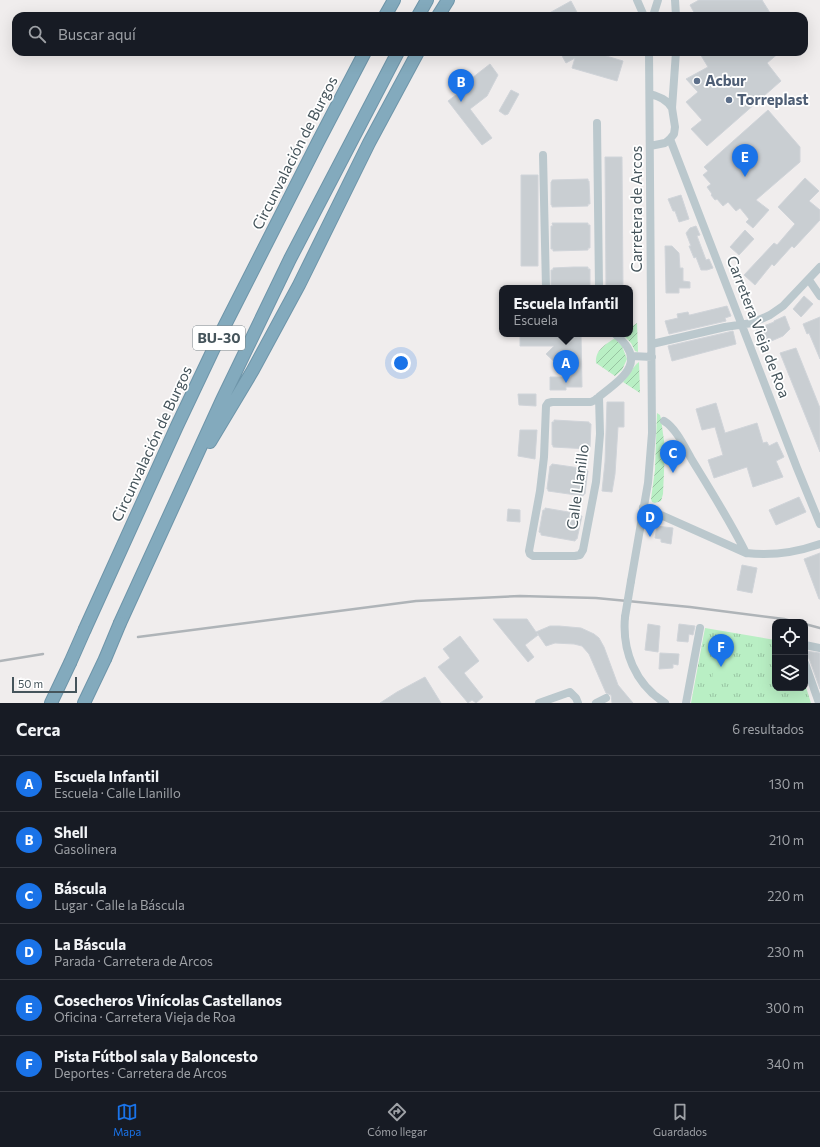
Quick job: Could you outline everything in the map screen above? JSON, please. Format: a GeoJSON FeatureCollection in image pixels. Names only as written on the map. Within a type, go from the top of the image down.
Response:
{"type":"FeatureCollection","features":[{"type":"Feature","properties":{"kind":"highway"},"geometry":{"type":"LineString","coordinates":[[387,12],[394,0]]}},
{"type":"Feature","properties":{"kind":"highway"},"geometry":{"type":"LineString","coordinates":[[420,12],[427,0]]}},
{"type":"Feature","properties":{"kind":"highway"},"geometry":{"type":"LineString","coordinates":[[440,12],[448,0]]}},
{"type":"Feature","properties":{"kind":"highway","name":"Circunvalación de Burgos"},"geometry":{"type":"LineString","coordinates":[[51,703],[223,329],[363,56]]}},
{"type":"Feature","properties":{"kind":"highway","name":"BU-30"},"geometry":{"type":"LineString","coordinates":[[84,703],[222,400],[290,259],[396,56]]}},
{"type":"Feature","properties":{"kind":"highway"},"geometry":{"type":"LineString","coordinates":[[177,501],[253,370],[299,285],[369,143],[416,56]]}},
{"type":"Feature","properties":{"kind":"street"},"geometry":{"type":"LineString","coordinates":[[637,0],[642,12]]}},
{"type":"Feature","properties":{"kind":"street"},"geometry":{"type":"LineString","coordinates":[[654,12],[658,0]]}},
{"type":"Feature","properties":{"kind":"street"},"geometry":{"type":"LineString","coordinates":[[675,0],[676,12]]}},
{"type":"Feature","properties":{"kind":"street","name":"Carretera de Arcos"},"geometry":{"type":"LineString","coordinates":[[649,56],[652,433],[648,483],[625,617],[625,641],[630,661],[642,683],[665,703]]}},
{"type":"Feature","properties":{"kind":"street"},"geometry":{"type":"LineString","coordinates":[[650,146],[665,143],[674,134],[675,127],[672,108],[676,56]]}},
{"type":"Feature","properties":{"kind":"street"},"geometry":{"type":"LineString","coordinates":[[650,94],[661,97],[668,102],[672,108]]}},
{"type":"Feature","properties":{"kind":"street"},"geometry":{"type":"LineString","coordinates":[[597,123],[598,285]]}},
{"type":"Feature","properties":{"kind":"street","name":"Carretera Vieja de Roa"},"geometry":{"type":"LineString","coordinates":[[670,139],[791,453],[820,524]]}},
{"type":"Feature","properties":{"kind":"street"},"geometry":{"type":"LineString","coordinates":[[543,155],[546,285]]}},
{"type":"Feature","properties":{"kind":"street"},"geometry":{"type":"LineString","coordinates":[[652,344],[752,323],[770,316],[809,280],[820,267]]}},
{"type":"Feature","properties":{"kind":"street"},"geometry":{"type":"LineString","coordinates":[[809,280],[820,296]]}},
{"type":"Feature","properties":{"kind":"street"},"geometry":{"type":"LineString","coordinates":[[599,397],[623,376],[629,369],[632,362],[632,356],[625,343],[618,337]]}},
{"type":"Feature","properties":{"kind":"street"},"geometry":{"type":"LineString","coordinates":[[632,356],[652,357]]}},
{"type":"Feature","properties":{"kind":"street","name":"Calle Llanillo"},"geometry":{"type":"LineString","coordinates":[[599,397],[600,434],[596,482],[583,550],[580,555],[555,557],[533,556],[530,554],[530,551],[544,457],[546,406],[548,403],[591,402],[599,397]]}},
{"type":"Feature","properties":{"kind":"street"},"geometry":{"type":"LineString","coordinates":[[664,421],[670,424],[732,525],[746,553]]}},
{"type":"Feature","properties":{"kind":"street"},"geometry":{"type":"LineString","coordinates":[[643,508],[746,553],[760,555],[774,554],[820,544]]}},
{"type":"Feature","properties":{"kind":"street"},"geometry":{"type":"LineString","coordinates":[[686,703],[700,628]]}},
{"type":"Feature","properties":{"kind":"street"},"geometry":{"type":"LineString","coordinates":[[808,646],[820,648]]}},
{"type":"Feature","properties":{"kind":"street"},"geometry":{"type":"LineString","coordinates":[[808,672],[819,703]]}},
{"type":"Feature","properties":{"kind":"street"},"geometry":{"type":"LineString","coordinates":[[539,703],[570,692],[576,698],[578,703]]}},
{"type":"Feature","properties":{"kind":"street"},"geometry":{"type":"LineString","coordinates":[[596,703],[606,698]]}},
{"type":"Feature","properties":{"kind":"green space"},"geometry":{"type":"Polygon","coordinates":[[[637,323],[638,352],[635,351],[631,343],[625,337],[633,337],[633,326],[637,323]]]}},
{"type":"Feature","properties":{"kind":"green space"},"geometry":{"type":"Polygon","coordinates":[[[615,338],[622,346],[627,359],[622,370],[615,376],[596,363],[596,358],[599,351],[615,338]]]}},
{"type":"Feature","properties":{"kind":"green space"},"geometry":{"type":"Polygon","coordinates":[[[639,362],[640,393],[623,382],[639,362]]]}},
{"type":"Feature","properties":{"kind":"green space"},"geometry":{"type":"Polygon","coordinates":[[[657,413],[660,415],[661,419],[665,448],[663,494],[661,501],[655,503],[652,502],[651,499],[655,470],[657,413]]]}},
{"type":"Feature","properties":{"kind":"green space"},"geometry":{"type":"Polygon","coordinates":[[[705,628],[772,639],[772,691],[807,691],[811,703],[691,703],[705,628]]]}},
{"type":"Feature","properties":{"kind":"green space"},"geometry":{"type":"Polygon","coordinates":[[[716,652],[731,654],[726,682],[712,680],[716,652]]]}},
{"type":"Feature","properties":{"kind":"building"},"geometry":{"type":"Polygon","coordinates":[[[699,0],[762,0],[770,12],[694,12],[690,5],[699,0]]]}},
{"type":"Feature","properties":{"kind":"building"},"geometry":{"type":"Polygon","coordinates":[[[571,1],[577,12],[551,12],[571,1]]]}},
{"type":"Feature","properties":{"kind":"building"},"geometry":{"type":"Polygon","coordinates":[[[562,56],[606,56],[623,61],[617,81],[572,68],[575,58],[566,63],[562,56]]]}},
{"type":"Feature","properties":{"kind":"building"},"geometry":{"type":"Polygon","coordinates":[[[701,56],[775,56],[767,63],[781,81],[707,146],[691,129],[702,120],[686,102],[698,92],[686,79],[708,67],[701,56]]]}},
{"type":"Feature","properties":{"kind":"building"},"geometry":{"type":"Polygon","coordinates":[[[490,64],[498,75],[487,96],[470,109],[492,138],[482,145],[448,101],[465,88],[463,85],[490,64]]]}},
{"type":"Feature","properties":{"kind":"building"},"geometry":{"type":"Polygon","coordinates":[[[511,90],[519,94],[508,114],[505,115],[499,111],[511,90]]]}},
{"type":"Feature","properties":{"kind":"building"},"geometry":{"type":"Polygon","coordinates":[[[768,110],[800,147],[800,162],[756,200],[769,210],[753,228],[746,222],[749,219],[740,208],[736,211],[728,202],[723,206],[717,199],[715,200],[707,187],[711,184],[703,175],[708,171],[704,167],[768,110]]]}},
{"type":"Feature","properties":{"kind":"building"},"geometry":{"type":"Polygon","coordinates":[[[605,157],[622,157],[623,285],[606,285],[605,157]]]}},
{"type":"Feature","properties":{"kind":"building"},"geometry":{"type":"Polygon","coordinates":[[[521,175],[538,175],[538,266],[521,266],[521,175]]]}},
{"type":"Feature","properties":{"kind":"building"},"geometry":{"type":"Polygon","coordinates":[[[805,178],[819,191],[809,201],[820,210],[820,220],[794,248],[792,246],[774,266],[772,264],[755,285],[744,275],[774,243],[777,245],[795,224],[778,207],[805,178]]]}},
{"type":"Feature","properties":{"kind":"building"},"geometry":{"type":"Polygon","coordinates":[[[588,179],[590,204],[588,204],[588,206],[552,207],[552,180],[588,179]]]}},
{"type":"Feature","properties":{"kind":"building"},"geometry":{"type":"Polygon","coordinates":[[[681,195],[689,219],[679,222],[668,199],[681,195]]]}},
{"type":"Feature","properties":{"kind":"building"},"geometry":{"type":"Polygon","coordinates":[[[552,223],[588,223],[588,225],[590,225],[590,248],[588,248],[588,250],[553,251],[553,249],[551,249],[552,223]]]}},
{"type":"Feature","properties":{"kind":"building"},"geometry":{"type":"Polygon","coordinates":[[[696,226],[700,235],[697,236],[706,260],[709,259],[713,268],[707,270],[701,270],[696,257],[694,258],[689,246],[691,246],[686,233],[690,228],[696,226]]]}},
{"type":"Feature","properties":{"kind":"building"},"geometry":{"type":"Polygon","coordinates":[[[745,230],[754,239],[739,255],[730,247],[745,230]]]}},
{"type":"Feature","properties":{"kind":"building"},"geometry":{"type":"Polygon","coordinates":[[[665,246],[672,246],[679,253],[680,268],[683,268],[683,281],[690,282],[690,288],[679,288],[679,293],[666,293],[665,246]]]}},
{"type":"Feature","properties":{"kind":"building"},"geometry":{"type":"Polygon","coordinates":[[[588,267],[588,269],[590,269],[590,285],[551,285],[551,270],[553,270],[553,268],[588,267]]]}},
{"type":"Feature","properties":{"kind":"building"},"geometry":{"type":"Polygon","coordinates":[[[804,296],[813,304],[801,317],[793,309],[804,296]]]}},
{"type":"Feature","properties":{"kind":"building"},"geometry":{"type":"Polygon","coordinates":[[[727,306],[731,316],[725,318],[726,321],[669,334],[665,321],[678,318],[677,314],[688,312],[690,315],[727,306]]]}},
{"type":"Feature","properties":{"kind":"building"},"geometry":{"type":"Polygon","coordinates":[[[785,316],[790,329],[783,336],[762,345],[756,329],[785,316]]]}},
{"type":"Feature","properties":{"kind":"building"},"geometry":{"type":"Polygon","coordinates":[[[820,317],[820,359],[809,333],[807,334],[803,324],[820,317]]]}},
{"type":"Feature","properties":{"kind":"building"},"geometry":{"type":"Polygon","coordinates":[[[733,331],[736,344],[672,361],[668,346],[733,331]]]}},
{"type":"Feature","properties":{"kind":"building"},"geometry":{"type":"Polygon","coordinates":[[[520,337],[581,337],[582,387],[566,387],[566,390],[550,390],[550,377],[571,377],[546,354],[554,346],[520,346],[520,337]]]}},
{"type":"Feature","properties":{"kind":"building"},"geometry":{"type":"Polygon","coordinates":[[[796,348],[820,408],[820,452],[780,353],[796,348]]]}},
{"type":"Feature","properties":{"kind":"building"},"geometry":{"type":"Polygon","coordinates":[[[518,394],[536,394],[536,406],[519,405],[518,394]]]}},
{"type":"Feature","properties":{"kind":"building"},"geometry":{"type":"Polygon","coordinates":[[[607,402],[624,402],[624,427],[618,427],[615,474],[612,492],[602,491],[605,462],[607,402]]]}},
{"type":"Feature","properties":{"kind":"building"},"geometry":{"type":"Polygon","coordinates":[[[716,403],[725,433],[757,423],[763,443],[767,442],[769,446],[777,442],[784,457],[776,461],[783,477],[753,487],[747,467],[714,478],[708,460],[723,455],[715,427],[702,430],[696,409],[716,403]]]}},
{"type":"Feature","properties":{"kind":"building"},"geometry":{"type":"Polygon","coordinates":[[[554,420],[589,422],[591,424],[590,447],[588,447],[588,449],[553,447],[552,422],[554,422],[554,420]]]}},
{"type":"Feature","properties":{"kind":"building"},"geometry":{"type":"Polygon","coordinates":[[[520,430],[537,430],[535,459],[518,456],[520,430]]]}},
{"type":"Feature","properties":{"kind":"building"},"geometry":{"type":"Polygon","coordinates":[[[552,464],[587,469],[585,494],[583,496],[548,491],[550,466],[552,464]]]}},
{"type":"Feature","properties":{"kind":"building"},"geometry":{"type":"Polygon","coordinates":[[[799,497],[806,512],[776,525],[769,510],[799,497]]]}},
{"type":"Feature","properties":{"kind":"building"},"geometry":{"type":"Polygon","coordinates":[[[545,508],[580,514],[580,516],[582,516],[577,539],[575,541],[541,535],[539,532],[543,510],[545,510],[545,508]]]}},
{"type":"Feature","properties":{"kind":"building"},"geometry":{"type":"Polygon","coordinates":[[[508,509],[520,510],[520,522],[507,521],[508,509]]]}},
{"type":"Feature","properties":{"kind":"building"},"geometry":{"type":"Polygon","coordinates":[[[657,526],[673,528],[671,544],[661,542],[661,539],[655,538],[657,526]]]}},
{"type":"Feature","properties":{"kind":"building"},"geometry":{"type":"Polygon","coordinates":[[[820,553],[820,599],[819,599],[804,559],[820,553]]]}},
{"type":"Feature","properties":{"kind":"building"},"geometry":{"type":"Polygon","coordinates":[[[742,565],[757,568],[752,593],[737,590],[742,565]]]}},
{"type":"Feature","properties":{"kind":"building"},"geometry":{"type":"Polygon","coordinates":[[[493,619],[527,619],[536,632],[550,626],[559,626],[581,628],[594,634],[599,638],[604,647],[618,685],[633,703],[612,703],[611,695],[606,693],[589,654],[582,646],[555,643],[546,646],[537,633],[538,635],[525,645],[534,657],[528,662],[493,619]]]}},
{"type":"Feature","properties":{"kind":"building"},"geometry":{"type":"Polygon","coordinates":[[[648,624],[660,626],[658,652],[645,650],[648,624]]]}},
{"type":"Feature","properties":{"kind":"building"},"geometry":{"type":"Polygon","coordinates":[[[679,624],[695,626],[693,635],[689,634],[688,642],[677,641],[679,624]]]}},
{"type":"Feature","properties":{"kind":"building"},"geometry":{"type":"Polygon","coordinates":[[[460,636],[479,661],[464,673],[483,697],[476,703],[472,700],[468,703],[438,667],[450,658],[443,649],[460,636]]]}},
{"type":"Feature","properties":{"kind":"building"},"geometry":{"type":"Polygon","coordinates":[[[808,651],[820,653],[820,689],[808,651]]]}},
{"type":"Feature","properties":{"kind":"building"},"geometry":{"type":"Polygon","coordinates":[[[660,653],[679,654],[678,665],[673,664],[673,668],[659,669],[660,653]]]}},
{"type":"Feature","properties":{"kind":"building"},"geometry":{"type":"Polygon","coordinates":[[[425,677],[441,703],[380,703],[397,692],[425,677]]]}},
{"type":"Feature","properties":{"kind":"railway"},"geometry":{"type":"LineString","coordinates":[[138,637],[416,601],[520,596],[596,598],[690,607],[784,619]]}},
{"type":"Feature","properties":{"kind":"railway"},"geometry":{"type":"LineString","coordinates":[[808,625],[820,628]]}},
{"type":"Feature","properties":{"kind":"railway"},"geometry":{"type":"LineString","coordinates":[[0,661],[43,654]]}},
{"type":"Feature","properties":{"kind":"place","name":"Acbur"},"geometry":{"type":"Point","coordinates":[697,81]}},
{"type":"Feature","properties":{"kind":"place","name":"Torreplast"},"geometry":{"type":"Point","coordinates":[729,100]}},
{"type":"Feature","properties":{"kind":"place","name":"Shell"},"geometry":{"type":"Point","coordinates":[461,102]}},
{"type":"Feature","properties":{"kind":"place","name":"Cosecheros Vinícolas Castellanos"},"geometry":{"type":"Point","coordinates":[745,177]}},
{"type":"Feature","properties":{"kind":"place","name":"Escuela Infantil"},"geometry":{"type":"Point","coordinates":[566,383]}},
{"type":"Feature","properties":{"kind":"place","name":"Báscula"},"geometry":{"type":"Point","coordinates":[673,473]}},
{"type":"Feature","properties":{"kind":"place","name":"La Báscula"},"geometry":{"type":"Point","coordinates":[650,537]}},
{"type":"Feature","properties":{"kind":"place","name":"Pista Fútbol sala y Baloncesto"},"geometry":{"type":"Point","coordinates":[721,667]}}]}
